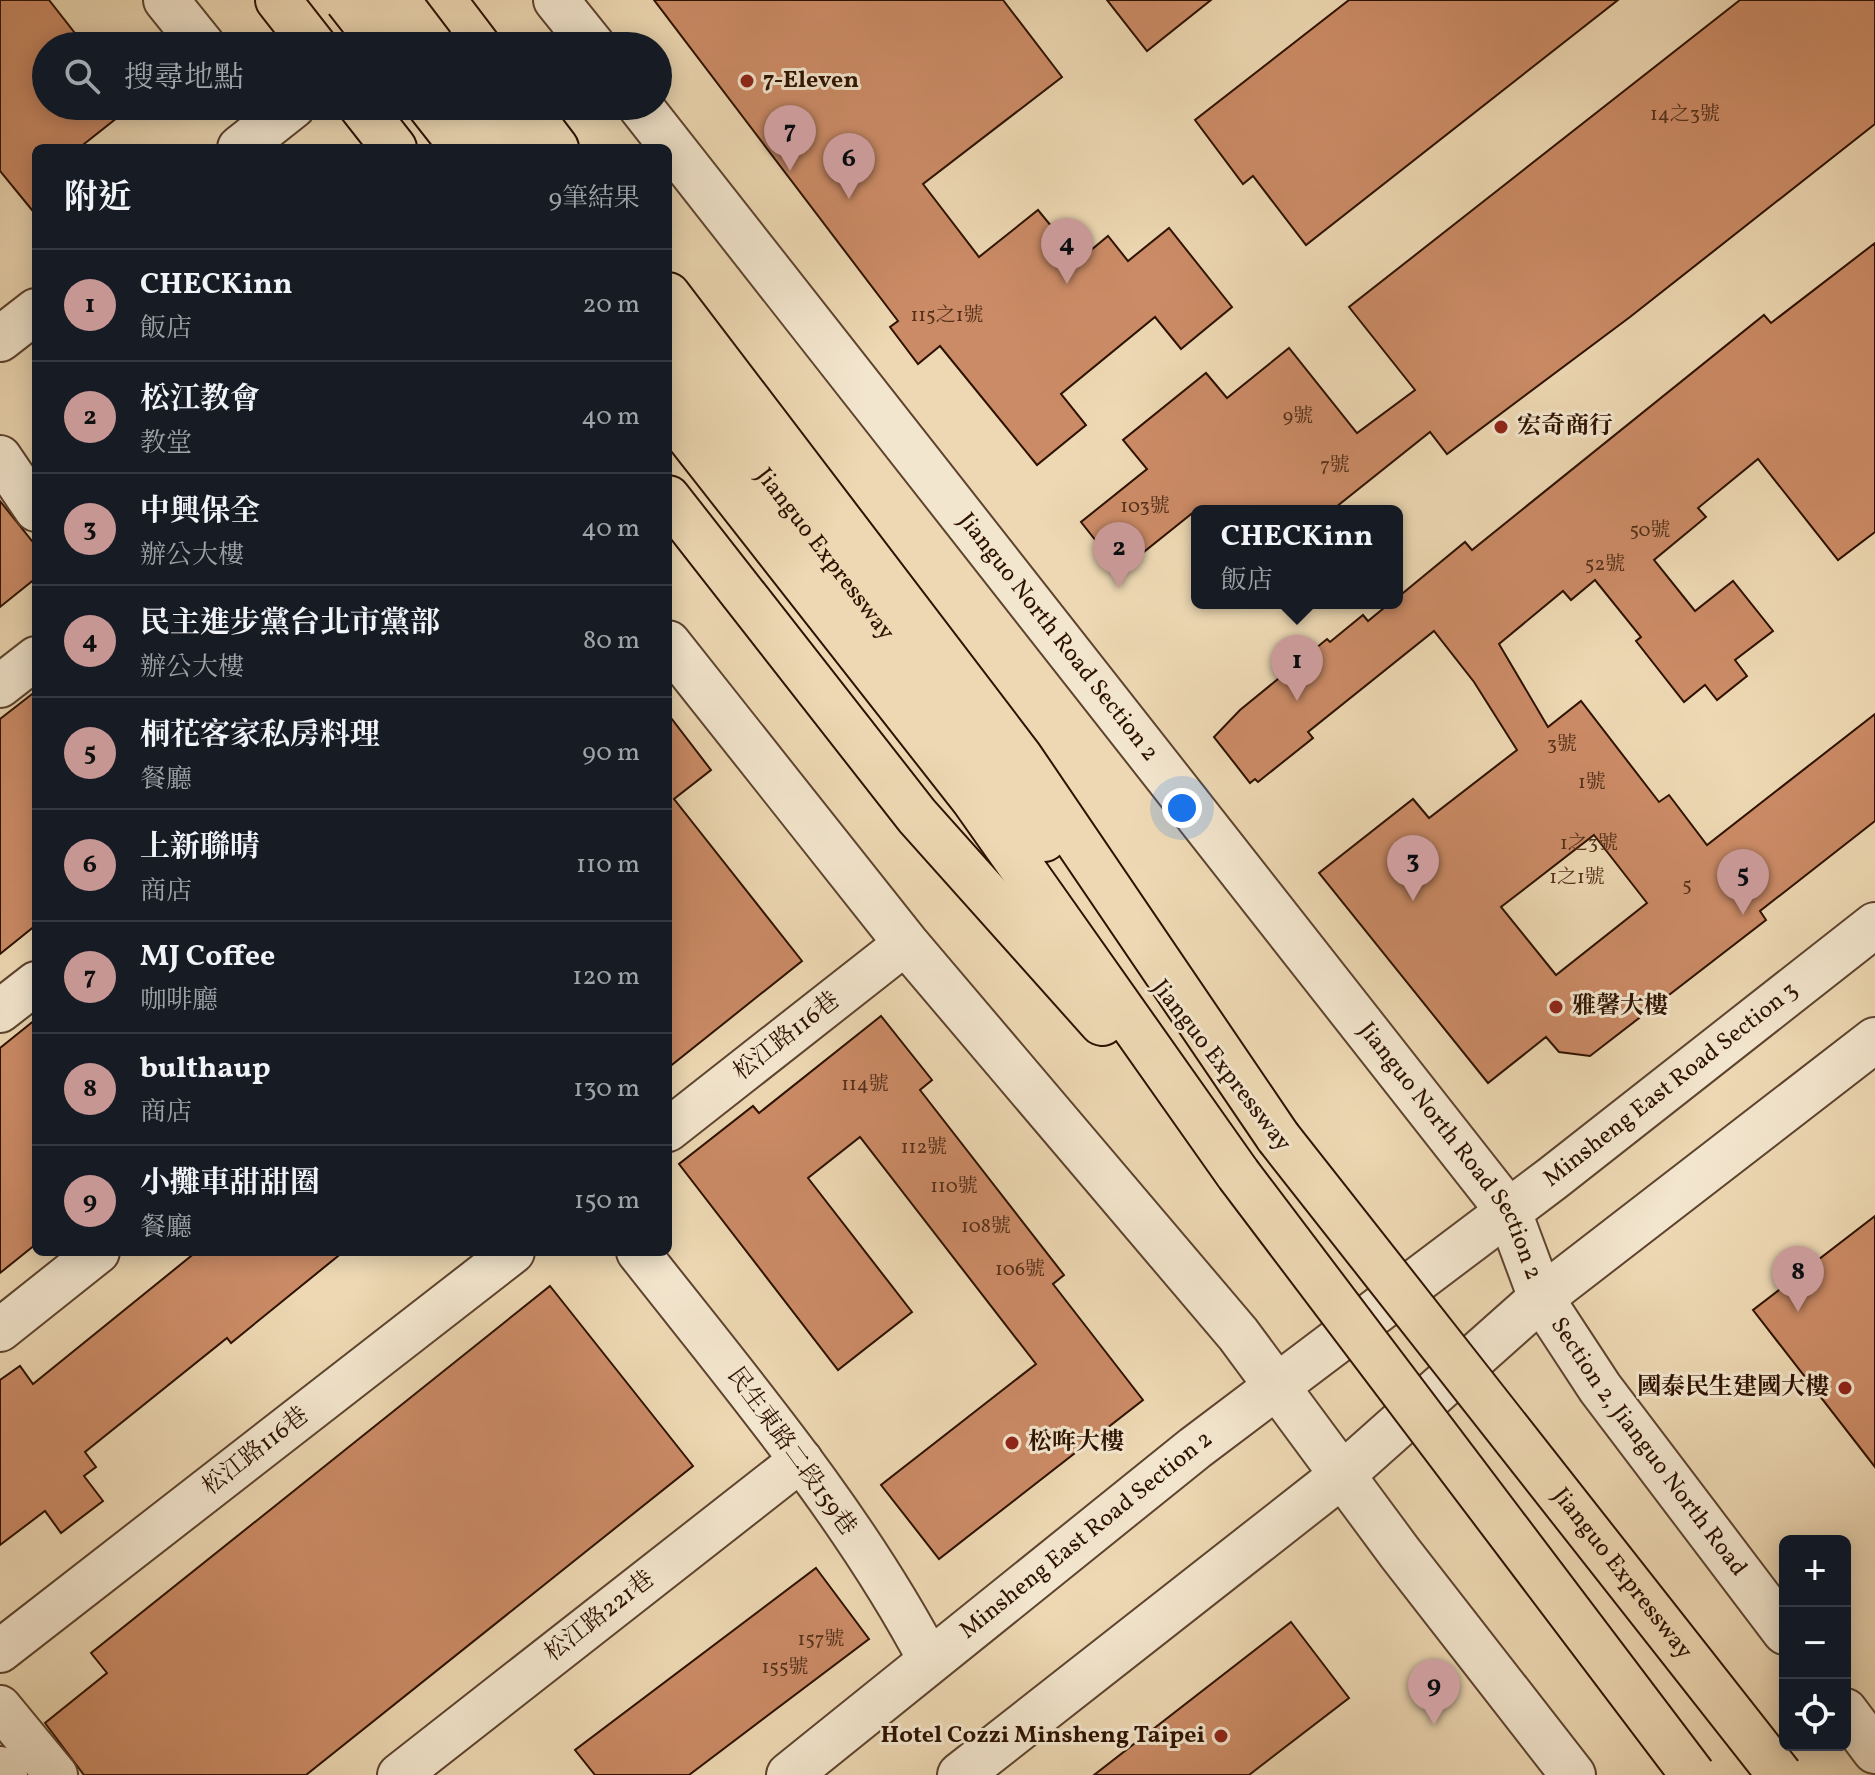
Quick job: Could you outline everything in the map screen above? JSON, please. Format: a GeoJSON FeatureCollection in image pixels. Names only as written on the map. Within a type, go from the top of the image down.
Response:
{"type":"FeatureCollection","features":[{"type":"Feature","properties":{"kind":"highway"},"geometry":{"type":"LineString","coordinates":[[278,0],[303,32]]}},
{"type":"Feature","properties":{"kind":"highway"},"geometry":{"type":"LineString","coordinates":[[347,0],[372,32]]}},
{"type":"Feature","properties":{"kind":"highway"},"geometry":{"type":"LineString","coordinates":[[397,0],[421,32]]}},
{"type":"Feature","properties":{"kind":"highway"},"geometry":{"type":"LineString","coordinates":[[443,0],[467,32]]}},
{"type":"Feature","properties":{"kind":"highway"},"geometry":{"type":"LineString","coordinates":[[372,120],[391,144]]}},
{"type":"Feature","properties":{"kind":"highway"},"geometry":{"type":"LineString","coordinates":[[441,120],[460,144]]}},
{"type":"Feature","properties":{"kind":"highway"},"geometry":{"type":"LineString","coordinates":[[489,120],[508,144]]}},
{"type":"Feature","properties":{"kind":"highway"},"geometry":{"type":"LineString","coordinates":[[535,120],[553,144]]}},
{"type":"Feature","properties":{"kind":"highway"},"geometry":{"type":"LineString","coordinates":[[672,300],[1020,757],[1278,1137]]}},
{"type":"Feature","properties":{"kind":"highway","name":"Jianguo Expressway"},"geometry":{"type":"LineString","coordinates":[[672,357],[1278,1137],[1780,1775]]}},
{"type":"Feature","properties":{"kind":"highway","name":"Jianguo Expressway"},"geometry":{"type":"LineString","coordinates":[[672,415],[974,800],[1238,1174],[1693,1775]]}},
{"type":"Feature","properties":{"kind":"highway"},"geometry":{"type":"LineString","coordinates":[[672,503],[917,816],[1238,1174]]}},
{"type":"Feature","properties":{"kind":"street"},"geometry":{"type":"LineString","coordinates":[[166,0],[192,32]]}},
{"type":"Feature","properties":{"kind":"street"},"geometry":{"type":"LineString","coordinates":[[387,32],[428,0]]}},
{"type":"Feature","properties":{"kind":"street"},"geometry":{"type":"LineString","coordinates":[[556,0],[582,32]]}},
{"type":"Feature","properties":{"kind":"street","name":"Jianguo North Road Section 2"},"geometry":{"type":"LineString","coordinates":[[651,120],[670,144]]}},
{"type":"Feature","properties":{"kind":"street","name":"Jianguo North Road Section 2"},"geometry":{"type":"LineString","coordinates":[[672,147],[1509,1212],[1541,1298]]}},
{"type":"Feature","properties":{"kind":"street"},"geometry":{"type":"LineString","coordinates":[[0,339],[32,314]]}},
{"type":"Feature","properties":{"kind":"street"},"geometry":{"type":"LineString","coordinates":[[0,457],[32,504]]}},
{"type":"Feature","properties":{"kind":"street"},"geometry":{"type":"LineString","coordinates":[[672,648],[906,943],[1238,1334],[1341,1476],[1573,1775]]}},
{"type":"Feature","properties":{"kind":"street"},"geometry":{"type":"LineString","coordinates":[[0,686],[32,661]]}},
{"type":"Feature","properties":{"kind":"street","name":"Minsheng East Road Section 3"},"geometry":{"type":"LineString","coordinates":[[1388,1302],[1509,1212],[1875,925]]}},
{"type":"Feature","properties":{"kind":"street","name":"松江路116巷"},"geometry":{"type":"LineString","coordinates":[[672,1127],[906,943]]}},
{"type":"Feature","properties":{"kind":"street"},"geometry":{"type":"LineString","coordinates":[[0,1011],[32,986]]}},
{"type":"Feature","properties":{"kind":"street"},"geometry":{"type":"LineString","coordinates":[[960,1775],[1341,1476],[1541,1298],[1875,1040]]}},
{"type":"Feature","properties":{"kind":"street"},"geometry":{"type":"LineString","coordinates":[[0,1330],[93,1256]]}},
{"type":"Feature","properties":{"kind":"street","name":"松江路116巷"},"geometry":{"type":"LineString","coordinates":[[0,1651],[508,1256]]}},
{"type":"Feature","properties":{"kind":"street","name":"民生東路二段159巷"},"geometry":{"type":"LineString","coordinates":[[641,1256],[801,1460],[904,1612],[930,1661]]}},
{"type":"Feature","properties":{"kind":"street","name":"Section 2, Jianguo North Road"},"geometry":{"type":"LineString","coordinates":[[1541,1298],[1600,1388],[1779,1624]]}},
{"type":"Feature","properties":{"kind":"street","name":"Minsheng East Road Section 2"},"geometry":{"type":"LineString","coordinates":[[789,1775],[1195,1448],[1388,1302]]}},
{"type":"Feature","properties":{"kind":"street","name":"松江路221巷"},"geometry":{"type":"LineString","coordinates":[[399,1775],[801,1460]]}},
{"type":"Feature","properties":{"kind":"street"},"geometry":{"type":"LineString","coordinates":[[0,1707],[56,1775]]}},
{"type":"Feature","properties":{"kind":"street"},"geometry":{"type":"LineString","coordinates":[[1851,1719],[1875,1751]]}},
{"type":"Feature","properties":{"kind":"street"},"geometry":{"type":"LineString","coordinates":[[0,1768],[6,1775]]}},
{"type":"Feature","properties":{"kind":"building"},"geometry":{"type":"Polygon","coordinates":[[[0,0],[49,0],[74,32],[32,32],[32,120],[114,120],[84,144],[32,144],[32,210],[0,171],[0,0]]]}},
{"type":"Feature","properties":{"kind":"building"},"geometry":{"type":"Polygon","coordinates":[[[654,0],[1003,0],[1062,77],[923,184],[979,257],[1038,210],[1079,260],[1108,236],[1128,261],[1169,228],[1232,307],[1181,349],[1155,317],[1061,394],[1086,425],[1037,465],[940,346],[918,364],[890,327],[898,321],[654,0]]]}},
{"type":"Feature","properties":{"kind":"building"},"geometry":{"type":"Polygon","coordinates":[[[1107,0],[1211,0],[1147,51],[1107,0]]]}},
{"type":"Feature","properties":{"kind":"building"},"geometry":{"type":"Polygon","coordinates":[[[1349,0],[1618,0],[1306,245],[1253,176],[1243,184],[1195,120],[1349,0]]]}},
{"type":"Feature","properties":{"kind":"building"},"geometry":{"type":"Polygon","coordinates":[[[1740,0],[1875,0],[1875,124],[1630,317],[1447,454],[1430,432],[1339,505],[1191,505],[1191,514],[1120,571],[1081,522],[1147,469],[1123,440],[1206,373],[1227,398],[1289,348],[1357,433],[1415,390],[1349,307],[1740,0]]]}},
{"type":"Feature","properties":{"kind":"building"},"geometry":{"type":"Polygon","coordinates":[[[1875,243],[1875,532],[1838,560],[1758,459],[1698,508],[1706,517],[1654,560],[1695,611],[1733,581],[1773,631],[1735,660],[1747,676],[1717,700],[1705,685],[1684,702],[1636,641],[1641,637],[1595,580],[1571,600],[1563,591],[1499,644],[1548,727],[1581,701],[1659,802],[1669,795],[1707,845],[1875,714],[1875,821],[1760,911],[1766,920],[1590,1056],[1559,1052],[1546,1037],[1488,1083],[1319,873],[1413,799],[1429,818],[1517,750],[1474,682],[1434,631],[1308,732],[1313,738],[1258,782],[1255,779],[1250,783],[1214,737],[1240,710],[1327,639],[1330,642],[1363,615],[1368,621],[1383,609],[1403,609],[1403,593],[1465,542],[1472,550],[1764,315],[1771,323],[1875,243]],[[1594,835],[1501,907],[1556,975],[1647,903],[1594,835]]]}},
{"type":"Feature","properties":{"kind":"building"},"geometry":{"type":"Polygon","coordinates":[[[0,501],[32,541],[32,581],[0,607],[0,501]]]}},
{"type":"Feature","properties":{"kind":"building"},"geometry":{"type":"Polygon","coordinates":[[[32,694],[32,928],[0,954],[0,719],[32,694]]]}},
{"type":"Feature","properties":{"kind":"building"},"geometry":{"type":"Polygon","coordinates":[[[672,719],[711,770],[674,799],[802,961],[672,1065],[672,719]]]}},
{"type":"Feature","properties":{"kind":"building"},"geometry":{"type":"Polygon","coordinates":[[[881,1016],[932,1080],[920,1090],[1064,1275],[1053,1284],[1143,1400],[939,1559],[881,1485],[1036,1364],[860,1137],[808,1178],[912,1312],[838,1370],[679,1164],[753,1106],[759,1113],[881,1016]]]}},
{"type":"Feature","properties":{"kind":"building"},"geometry":{"type":"Polygon","coordinates":[[[32,1022],[32,1247],[0,1273],[0,1048],[32,1022]]]}},
{"type":"Feature","properties":{"kind":"building","name":"國泰民生建國大樓"},"geometry":{"type":"Polygon","coordinates":[[[1875,1216],[1875,1467],[1753,1310],[1875,1216]]]}},
{"type":"Feature","properties":{"kind":"building"},"geometry":{"type":"Polygon","coordinates":[[[191,1256],[338,1256],[231,1343],[227,1338],[85,1452],[96,1467],[84,1476],[103,1501],[61,1533],[45,1511],[0,1545],[0,1380],[20,1366],[33,1384],[191,1256]]]}},
{"type":"Feature","properties":{"kind":"building"},"geometry":{"type":"Polygon","coordinates":[[[550,1286],[693,1466],[306,1775],[84,1775],[45,1723],[107,1673],[91,1653],[550,1286]]]}},
{"type":"Feature","properties":{"kind":"building"},"geometry":{"type":"Polygon","coordinates":[[[816,1568],[869,1639],[689,1775],[595,1775],[575,1750],[816,1568]]]}},
{"type":"Feature","properties":{"kind":"building","name":"Hotel Cozzi Minsheng Taipei"},"geometry":{"type":"Polygon","coordinates":[[[1291,1622],[1349,1698],[1249,1775],[1094,1775],[1291,1622]]]}},
{"type":"Feature","properties":{"kind":"place","name":"7-Eleven"},"geometry":{"type":"Point","coordinates":[747,81]}},
{"type":"Feature","properties":{"kind":"place","name":"MJ Coffee"},"geometry":{"type":"Point","coordinates":[790,171]}},
{"type":"Feature","properties":{"kind":"place","name":"上新聯晴"},"geometry":{"type":"Point","coordinates":[849,199]}},
{"type":"Feature","properties":{"kind":"place","name":"民主進步黨台北市黨部"},"geometry":{"type":"Point","coordinates":[1067,284]}},
{"type":"Feature","properties":{"kind":"place","name":"宏奇商行"},"geometry":{"type":"Point","coordinates":[1501,427]}},
{"type":"Feature","properties":{"kind":"place","name":"松江教會"},"geometry":{"type":"Point","coordinates":[1119,588]}},
{"type":"Feature","properties":{"kind":"place","name":"CHECKinn"},"geometry":{"type":"Point","coordinates":[1297,701]}},
{"type":"Feature","properties":{"kind":"place","name":"中興保全"},"geometry":{"type":"Point","coordinates":[1413,901]}},
{"type":"Feature","properties":{"kind":"place","name":"桐花客家私房料理"},"geometry":{"type":"Point","coordinates":[1743,915]}},
{"type":"Feature","properties":{"kind":"place","name":"雅馨大樓"},"geometry":{"type":"Point","coordinates":[1556,1007]}},
{"type":"Feature","properties":{"kind":"place","name":"bulthaup"},"geometry":{"type":"Point","coordinates":[1798,1312]}},
{"type":"Feature","properties":{"kind":"place","name":"國泰民生建國大樓"},"geometry":{"type":"Point","coordinates":[1845,1388]}},
{"type":"Feature","properties":{"kind":"place","name":"松哖大樓"},"geometry":{"type":"Point","coordinates":[1012,1443]}},
{"type":"Feature","properties":{"kind":"place","name":"小攤車甜甜圈"},"geometry":{"type":"Point","coordinates":[1434,1725]}},
{"type":"Feature","properties":{"kind":"place","name":"Hotel Cozzi Minsheng Taipei"},"geometry":{"type":"Point","coordinates":[1221,1736]}}]}
